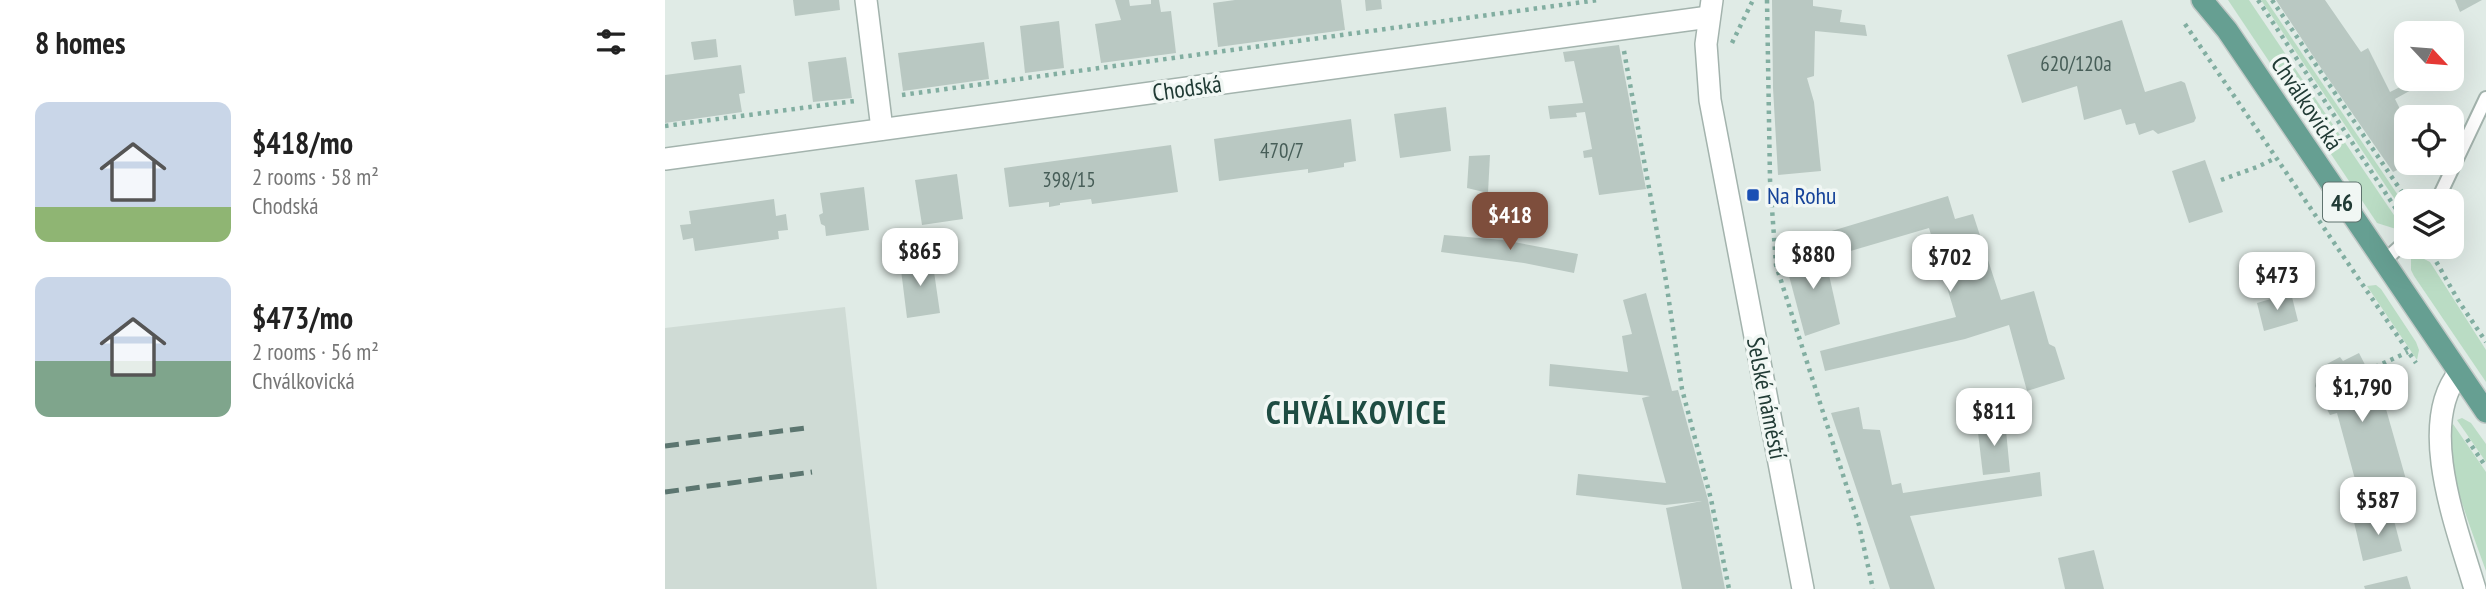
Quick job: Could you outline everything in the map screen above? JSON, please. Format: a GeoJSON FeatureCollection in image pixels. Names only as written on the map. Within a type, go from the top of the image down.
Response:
{"type":"FeatureCollection","features":[{"type":"Feature","properties":{"kind":"main road","name":"Chválkovická"},"geometry":{"type":"LineString","coordinates":[[2202,0],[2227,30],[2486,412]]}},
{"type":"Feature","properties":{"kind":"main road","name":"Chválkovická"},"geometry":{"type":"LineString","coordinates":[[2213,0],[2227,30]]}},
{"type":"Feature","properties":{"kind":"street"},"geometry":{"type":"LineString","coordinates":[[866,0],[882,129]]}},
{"type":"Feature","properties":{"kind":"street","name":"Chodská"},"geometry":{"type":"LineString","coordinates":[[665,159],[1710,9]]}},
{"type":"Feature","properties":{"kind":"street","name":"Selské náměstí"},"geometry":{"type":"LineString","coordinates":[[1710,9],[1706,44],[1710,100],[1803,589]]}},
{"type":"Feature","properties":{"kind":"street"},"geometry":{"type":"LineString","coordinates":[[2459,373],[2445,394],[2440,442],[2455,520],[2475,589]]}},
{"type":"Feature","properties":{"kind":"lane"},"geometry":{"type":"LineString","coordinates":[[2443,189],[2486,98]]}},
{"type":"Feature","properties":{"kind":"lane"},"geometry":{"type":"LineString","coordinates":[[2383,262],[2394,252]]}},
{"type":"Feature","properties":{"kind":"path"},"geometry":{"type":"LineString","coordinates":[[898,95],[1598,0]]}},
{"type":"Feature","properties":{"kind":"path"},"geometry":{"type":"LineString","coordinates":[[1767,0],[1770,180],[1776,265],[1855,512],[1873,589]]}},
{"type":"Feature","properties":{"kind":"path"},"geometry":{"type":"LineString","coordinates":[[2258,0],[2394,206]]}},
{"type":"Feature","properties":{"kind":"path"},"geometry":{"type":"LineString","coordinates":[[2272,0],[2400,189]]}},
{"type":"Feature","properties":{"kind":"path"},"geometry":{"type":"LineString","coordinates":[[2185,24],[2416,363]]}},
{"type":"Feature","properties":{"kind":"path"},"geometry":{"type":"LineString","coordinates":[[1621,40],[1666,281],[1682,389],[1711,499],[1729,589]]}},
{"type":"Feature","properties":{"kind":"path"},"geometry":{"type":"LineString","coordinates":[[665,126],[857,101]]}},
{"type":"Feature","properties":{"kind":"path"},"geometry":{"type":"LineString","coordinates":[[2221,180],[2276,158]]}},
{"type":"Feature","properties":{"kind":"path"},"geometry":{"type":"LineString","coordinates":[[2435,259],[2486,342]]}},
{"type":"Feature","properties":{"kind":"path"},"geometry":{"type":"LineString","coordinates":[[2375,367],[2408,352]]}},
{"type":"Feature","properties":{"kind":"path"},"geometry":{"type":"LineString","coordinates":[[2463,433],[2486,467]]}},
{"type":"Feature","properties":{"kind":"shaded area"},"geometry":{"type":"Polygon","coordinates":[[[845,307],[877,589],[665,589],[665,328],[845,307]]]}},
{"type":"Feature","properties":{"kind":"green space"},"geometry":{"type":"Polygon","coordinates":[[[2228,0],[2249,0],[2394,215],[2394,228],[2377,223],[2228,0]]]}},
{"type":"Feature","properties":{"kind":"green space"},"geometry":{"type":"Polygon","coordinates":[[[2261,0],[2266,0],[2394,189],[2394,198],[2261,0]]]}},
{"type":"Feature","properties":{"kind":"green space"},"geometry":{"type":"Polygon","coordinates":[[[2411,259],[2430,262],[2486,350],[2486,382],[2414,276],[2411,259]]]}},
{"type":"Feature","properties":{"kind":"green space"},"geometry":{"type":"Polygon","coordinates":[[[2376,285],[2416,342],[2419,350],[2417,360],[2367,286],[2376,285]]]}},
{"type":"Feature","properties":{"kind":"green space"},"geometry":{"type":"Polygon","coordinates":[[[2462,418],[2471,423],[2486,444],[2486,462],[2457,420],[2462,418]]]}},
{"type":"Feature","properties":{"kind":"green space"},"geometry":{"type":"Polygon","coordinates":[[[2453,424],[2486,472],[2486,571],[2451,465],[2448,443],[2453,424]]]}},
{"type":"Feature","properties":{"kind":"building"},"geometry":{"type":"Polygon","coordinates":[[[793,0],[839,0],[840,10],[795,16],[793,0]]]}},
{"type":"Feature","properties":{"kind":"building"},"geometry":{"type":"Polygon","coordinates":[[[1115,0],[1129,0],[1130,6],[1151,4],[1151,0],[1159,0],[1161,12],[1171,11],[1176,53],[1101,63],[1095,24],[1121,20],[1115,0]]]}},
{"type":"Feature","properties":{"kind":"building"},"geometry":{"type":"Polygon","coordinates":[[[1235,0],[1341,0],[1345,30],[1218,47],[1213,3],[1235,0]]]}},
{"type":"Feature","properties":{"kind":"building"},"geometry":{"type":"Polygon","coordinates":[[[1365,0],[1381,0],[1382,9],[1366,11],[1365,0]]]}},
{"type":"Feature","properties":{"kind":"building"},"geometry":{"type":"Polygon","coordinates":[[[1772,0],[1813,0],[1813,6],[1842,10],[1840,22],[1865,25],[1867,36],[1815,31],[1814,76],[1807,78],[1814,102],[1821,171],[1778,175],[1772,0]]]}},
{"type":"Feature","properties":{"kind":"building"},"geometry":{"type":"Polygon","coordinates":[[[2276,0],[2325,0],[2361,52],[2368,48],[2390,92],[2409,91],[2395,99],[2398,105],[2394,105],[2394,172],[2393,172],[2276,0]]]}},
{"type":"Feature","properties":{"kind":"building"},"geometry":{"type":"Polygon","coordinates":[[[2455,0],[2482,0],[2460,12],[2455,0]]]}},
{"type":"Feature","properties":{"kind":"building"},"geometry":{"type":"Polygon","coordinates":[[[2122,20],[2145,92],[2181,81],[2185,83],[2196,118],[2194,122],[2158,134],[2153,130],[2139,135],[2135,123],[2126,125],[2121,109],[2084,120],[2077,86],[2022,103],[2007,55],[2122,20]]]}},
{"type":"Feature","properties":{"kind":"building"},"geometry":{"type":"Polygon","coordinates":[[[1059,21],[1064,68],[1025,73],[1020,26],[1059,21]]]}},
{"type":"Feature","properties":{"kind":"building"},"geometry":{"type":"Polygon","coordinates":[[[716,39],[718,57],[694,60],[691,42],[716,39]]]}},
{"type":"Feature","properties":{"kind":"building"},"geometry":{"type":"Polygon","coordinates":[[[984,42],[989,79],[903,91],[898,53],[984,42]]]}},
{"type":"Feature","properties":{"kind":"building"},"geometry":{"type":"Polygon","coordinates":[[[1619,45],[1646,189],[1599,195],[1592,157],[1584,158],[1583,151],[1592,149],[1585,112],[1576,113],[1577,117],[1550,119],[1548,106],[1583,103],[1574,61],[1565,62],[1563,52],[1619,45]]]}},
{"type":"Feature","properties":{"kind":"building"},"geometry":{"type":"Polygon","coordinates":[[[846,57],[852,98],[813,102],[808,62],[846,57]]]}},
{"type":"Feature","properties":{"kind":"building"},"geometry":{"type":"Polygon","coordinates":[[[741,65],[745,93],[739,94],[742,112],[665,123],[665,75],[741,65]]]}},
{"type":"Feature","properties":{"kind":"building"},"geometry":{"type":"Polygon","coordinates":[[[1446,107],[1451,151],[1400,158],[1394,114],[1446,107]]]}},
{"type":"Feature","properties":{"kind":"building"},"geometry":{"type":"Polygon","coordinates":[[[1351,119],[1356,161],[1344,163],[1344,167],[1219,181],[1214,139],[1351,119]]]}},
{"type":"Feature","properties":{"kind":"building"},"geometry":{"type":"Polygon","coordinates":[[[1171,145],[1178,192],[1092,204],[1091,199],[1049,207],[1049,202],[1009,207],[1004,168],[1171,145]]]}},
{"type":"Feature","properties":{"kind":"building"},"geometry":{"type":"Polygon","coordinates":[[[1490,155],[1488,193],[1467,188],[1469,156],[1490,155]]]}},
{"type":"Feature","properties":{"kind":"building"},"geometry":{"type":"Polygon","coordinates":[[[2205,160],[2223,212],[2189,223],[2172,171],[2205,160]]]}},
{"type":"Feature","properties":{"kind":"building"},"geometry":{"type":"Polygon","coordinates":[[[957,174],[963,219],[922,225],[915,180],[957,174]]]}},
{"type":"Feature","properties":{"kind":"building"},"geometry":{"type":"Polygon","coordinates":[[[864,187],[869,230],[826,236],[825,226],[821,224],[819,215],[823,213],[820,193],[864,187]]]}},
{"type":"Feature","properties":{"kind":"building"},"geometry":{"type":"Polygon","coordinates":[[[1948,196],[1955,219],[1973,214],[2001,300],[2034,291],[2049,344],[2055,347],[2065,379],[2027,391],[2009,325],[1965,339],[1825,371],[1820,351],[1956,317],[1929,228],[1830,257],[1825,233],[1948,196]]]}},
{"type":"Feature","properties":{"kind":"building"},"geometry":{"type":"Polygon","coordinates":[[[774,199],[776,216],[786,214],[788,230],[778,231],[779,239],[695,251],[693,238],[683,240],[680,225],[691,224],[689,211],[774,199]]]}},
{"type":"Feature","properties":{"kind":"building"},"geometry":{"type":"Polygon","coordinates":[[[1444,235],[1503,240],[1578,254],[1574,273],[1441,252],[1444,235]]]}},
{"type":"Feature","properties":{"kind":"building"},"geometry":{"type":"Polygon","coordinates":[[[1823,248],[1840,324],[1805,336],[1784,257],[1823,248]]]}},
{"type":"Feature","properties":{"kind":"building"},"geometry":{"type":"Polygon","coordinates":[[[932,258],[940,313],[907,318],[900,262],[932,258]]]}},
{"type":"Feature","properties":{"kind":"building"},"geometry":{"type":"Polygon","coordinates":[[[1646,293],[1672,391],[1678,390],[1708,500],[1725,589],[1682,589],[1666,508],[1702,501],[1665,505],[1576,495],[1578,474],[1666,483],[1642,398],[1650,396],[1549,386],[1550,364],[1628,372],[1622,336],[1632,334],[1623,300],[1646,293]]]}},
{"type":"Feature","properties":{"kind":"building"},"geometry":{"type":"Polygon","coordinates":[[[2291,293],[2298,321],[2264,331],[2257,303],[2291,293]]]}},
{"type":"Feature","properties":{"kind":"building"},"geometry":{"type":"Polygon","coordinates":[[[2359,353],[2384,402],[2407,483],[2359,494],[2337,413],[2330,415],[2315,386],[2318,374],[2327,370],[2325,365],[2340,357],[2343,361],[2359,353]]]}},
{"type":"Feature","properties":{"kind":"building"},"geometry":{"type":"Polygon","coordinates":[[[1859,407],[1863,429],[1880,430],[1892,485],[1901,483],[1903,493],[2040,472],[2042,496],[1910,516],[1935,589],[1890,589],[1831,413],[1859,407]]]}},
{"type":"Feature","properties":{"kind":"building"},"geometry":{"type":"Polygon","coordinates":[[[2005,420],[2010,472],[1983,475],[1977,424],[2005,420]]]}},
{"type":"Feature","properties":{"kind":"building"},"geometry":{"type":"Polygon","coordinates":[[[2392,513],[2402,551],[2363,561],[2354,522],[2392,513]]]}},
{"type":"Feature","properties":{"kind":"building"},"geometry":{"type":"Polygon","coordinates":[[[2094,550],[2104,589],[2065,589],[2058,558],[2094,550]]]}},
{"type":"Feature","properties":{"kind":"building"},"geometry":{"type":"Polygon","coordinates":[[[2407,576],[2411,589],[2365,589],[2364,586],[2407,576]]]}},
{"type":"Feature","properties":{"kind":"railway"},"geometry":{"type":"LineString","coordinates":[[665,446],[805,428]]}},
{"type":"Feature","properties":{"kind":"railway"},"geometry":{"type":"LineString","coordinates":[[665,492],[812,472]]}},
{"type":"Feature","properties":{"kind":"place","name":"Na Rohu"},"geometry":{"type":"Point","coordinates":[1753,195]}},
{"type":"Feature","properties":{"kind":"district","name":"CHVÁLKOVICE"},"geometry":{"type":"Point","coordinates":[1357,412]}}]}
